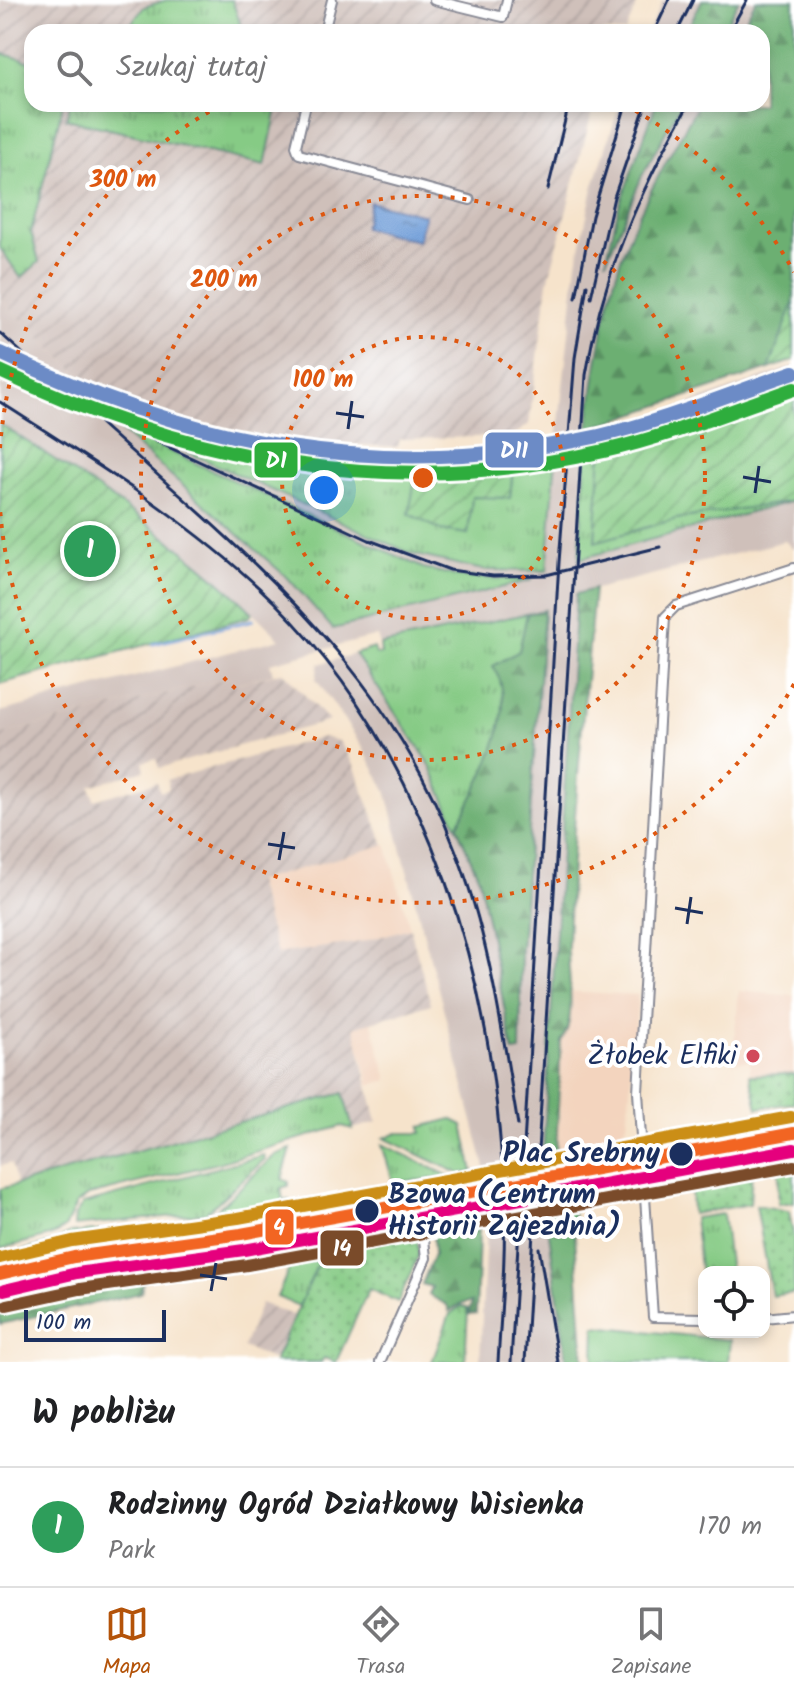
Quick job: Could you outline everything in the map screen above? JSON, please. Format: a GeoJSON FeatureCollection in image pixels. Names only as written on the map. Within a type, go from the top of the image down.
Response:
{"type":"FeatureCollection","features":[{"type":"Feature","properties":{"kind":"main road"},"geometry":{"type":"LineString","coordinates":[[540,1182],[640,1164],[663,1146],[794,1124]]}},
{"type":"Feature","properties":{"kind":"main road"},"geometry":{"type":"LineString","coordinates":[[640,1164],[665,1174],[794,1146]]}},
{"type":"Feature","properties":{"kind":"main road"},"geometry":{"type":"LineString","coordinates":[[0,1276],[65,1260],[257,1232],[507,1188]]}},
{"type":"Feature","properties":{"kind":"street"},"geometry":{"type":"LineString","coordinates":[[326,24],[332,0]]}},
{"type":"Feature","properties":{"kind":"street"},"geometry":{"type":"LineString","coordinates":[[434,0],[503,17],[507,0]]}},
{"type":"Feature","properties":{"kind":"street"},"geometry":{"type":"LineString","coordinates":[[304,112],[296,146],[299,154],[470,200]]}},
{"type":"Feature","properties":{"kind":"street"},"geometry":{"type":"LineString","coordinates":[[698,1318],[653,1317],[650,1225],[640,1164],[638,1084],[666,614],[676,606],[794,568]]}},
{"type":"Feature","properties":{"kind":"street"},"geometry":{"type":"LineString","coordinates":[[380,1362],[426,1258],[420,1202]]}},
{"type":"Feature","properties":{"kind":"street"},"geometry":{"type":"LineString","coordinates":[[770,1317],[794,1315]]}},
{"type":"Feature","properties":{"kind":"shaded area"},"geometry":{"type":"Polygon","coordinates":[[[0,0],[639,0],[628,24],[24,24],[24,60],[0,53],[0,0]]]}},
{"type":"Feature","properties":{"kind":"shaded area"},"geometry":{"type":"Polygon","coordinates":[[[663,0],[756,0],[743,24],[652,24],[663,0]]]}},
{"type":"Feature","properties":{"kind":"shaded area"},"geometry":{"type":"Polygon","coordinates":[[[61,112],[592,112],[548,282],[529,424],[513,436],[400,439],[398,447],[296,442],[185,420],[108,392],[77,373],[0,299],[0,248],[21,278],[39,262],[31,232],[61,112]]]}},
{"type":"Feature","properties":{"kind":"shaded area"},"geometry":{"type":"Polygon","coordinates":[[[617,112],[694,112],[654,185],[620,263],[599,340],[587,434],[653,417],[794,366],[794,391],[700,423],[586,456],[579,559],[794,501],[794,550],[785,541],[576,594],[542,1158],[486,1171],[386,790],[360,743],[316,679],[319,664],[355,654],[428,761],[479,878],[513,1052],[519,1051],[527,614],[380,645],[377,636],[270,663],[273,674],[234,684],[232,677],[0,735],[0,712],[280,639],[224,584],[0,424],[0,299],[77,373],[108,392],[220,430],[348,446],[348,451],[403,455],[557,440],[577,262],[593,188],[617,112]],[[116,418],[411,554],[483,570],[547,570],[556,456],[513,466],[324,464],[229,452],[116,418]],[[118,428],[289,579],[333,629],[527,581],[460,577],[423,568],[118,428]]]}},
{"type":"Feature","properties":{"kind":"shaded area"},"geometry":{"type":"Polygon","coordinates":[[[283,672],[329,721],[159,768],[156,758],[143,762],[145,770],[90,786],[94,800],[157,782],[160,792],[169,789],[167,780],[323,737],[339,741],[354,765],[384,845],[256,881],[277,954],[361,942],[410,928],[431,1004],[354,1027],[377,1122],[353,1129],[343,1093],[17,1184],[11,1163],[0,1166],[0,735],[232,677],[235,684],[283,672]]]}},
{"type":"Feature","properties":{"kind":"shaded area"},"geometry":{"type":"Polygon","coordinates":[[[386,844],[410,928],[361,942],[277,954],[256,880],[386,844]]]}},
{"type":"Feature","properties":{"kind":"shaded area"},"geometry":{"type":"Polygon","coordinates":[[[562,991],[638,995],[627,1124],[613,1142],[556,1153],[560,1110],[556,1093],[562,991]]]}},
{"type":"Feature","properties":{"kind":"shaded area"},"geometry":{"type":"Polygon","coordinates":[[[739,991],[794,996],[794,1074],[750,1075],[750,1061],[732,1062],[739,991]]]}},
{"type":"Feature","properties":{"kind":"shaded area"},"geometry":{"type":"Polygon","coordinates":[[[371,1021],[388,1080],[370,1085],[353,1026],[371,1021]]]}},
{"type":"Feature","properties":{"kind":"shaded area"},"geometry":{"type":"Polygon","coordinates":[[[572,1194],[584,1362],[480,1362],[487,1206],[572,1194]]]}},
{"type":"Feature","properties":{"kind":"shaded area"},"geometry":{"type":"Polygon","coordinates":[[[261,1303],[295,1316],[275,1360],[243,1347],[261,1303]]]}},
{"type":"Feature","properties":{"kind":"green space"},"geometry":{"type":"Polygon","coordinates":[[[166,0],[232,0],[240,23],[131,24],[144,7],[166,0]]]}},
{"type":"Feature","properties":{"kind":"green space"},"geometry":{"type":"Polygon","coordinates":[[[702,0],[739,0],[726,24],[690,24],[702,0]]]}},
{"type":"Feature","properties":{"kind":"green space"},"geometry":{"type":"Polygon","coordinates":[[[756,0],[794,0],[794,302],[769,369],[588,429],[600,346],[619,265],[655,183],[694,112],[770,112],[770,24],[743,24],[756,0]]]}},
{"type":"Feature","properties":{"kind":"green space"},"geometry":{"type":"Polygon","coordinates":[[[0,53],[24,60],[24,112],[61,112],[31,232],[39,262],[21,278],[0,248],[0,53]]]}},
{"type":"Feature","properties":{"kind":"green space"},"geometry":{"type":"Polygon","coordinates":[[[68,112],[276,112],[265,165],[66,119],[68,112]]]}},
{"type":"Feature","properties":{"kind":"green space"},"geometry":{"type":"Polygon","coordinates":[[[653,112],[677,112],[642,176],[606,261],[619,206],[653,112]]]}},
{"type":"Feature","properties":{"kind":"green space"},"geometry":{"type":"Polygon","coordinates":[[[794,302],[794,360],[769,369],[794,302]]]}},
{"type":"Feature","properties":{"kind":"green space"},"geometry":{"type":"Polygon","coordinates":[[[794,391],[794,501],[676,519],[595,542],[601,452],[794,391]]]}},
{"type":"Feature","properties":{"kind":"green space"},"geometry":{"type":"Polygon","coordinates":[[[104,414],[182,438],[258,454],[336,464],[418,467],[410,514],[468,534],[472,496],[510,498],[513,466],[556,456],[547,571],[483,570],[412,554],[104,414]]]}},
{"type":"Feature","properties":{"kind":"green space"},"geometry":{"type":"Polygon","coordinates":[[[0,424],[99,489],[163,536],[253,613],[249,617],[0,684],[0,424]]]}},
{"type":"Feature","properties":{"kind":"green space"},"geometry":{"type":"Polygon","coordinates":[[[115,426],[423,568],[460,577],[532,580],[333,629],[289,579],[115,426]]]}},
{"type":"Feature","properties":{"kind":"green space"},"geometry":{"type":"Polygon","coordinates":[[[601,452],[595,541],[676,519],[794,501],[579,559],[586,456],[601,452]]]}},
{"type":"Feature","properties":{"kind":"green space"},"geometry":{"type":"Polygon","coordinates":[[[482,466],[513,466],[510,498],[472,497],[468,534],[441,530],[409,514],[416,473],[482,470],[482,466]]]}},
{"type":"Feature","properties":{"kind":"green space"},"geometry":{"type":"Polygon","coordinates":[[[594,589],[572,856],[569,1021],[561,1041],[556,1153],[543,1153],[576,594],[594,589]]]}},
{"type":"Feature","properties":{"kind":"green space"},"geometry":{"type":"Polygon","coordinates":[[[544,610],[521,948],[520,1051],[513,1052],[479,878],[428,761],[355,654],[374,648],[376,654],[381,654],[380,645],[544,610]]]}},
{"type":"Feature","properties":{"kind":"green space"},"geometry":{"type":"Polygon","coordinates":[[[544,610],[521,948],[520,1051],[513,1052],[479,878],[457,827],[486,769],[500,725],[503,704],[501,684],[493,666],[519,651],[527,614],[544,610]]]}},
{"type":"Feature","properties":{"kind":"green space"},"geometry":{"type":"Polygon","coordinates":[[[794,1074],[794,1103],[758,1108],[750,1075],[794,1074]]]}},
{"type":"Feature","properties":{"kind":"green space"},"geometry":{"type":"Polygon","coordinates":[[[343,1093],[353,1129],[342,1126],[218,1163],[89,1195],[76,1204],[65,1228],[50,1236],[0,1249],[0,1189],[343,1093]]]}},
{"type":"Feature","properties":{"kind":"green space"},"geometry":{"type":"Polygon","coordinates":[[[451,1119],[463,1125],[473,1172],[460,1174],[384,1138],[395,1133],[422,1133],[421,1127],[451,1119]]]}},
{"type":"Feature","properties":{"kind":"green space"},"geometry":{"type":"Polygon","coordinates":[[[382,1144],[449,1176],[393,1182],[382,1144]]]}},
{"type":"Feature","properties":{"kind":"green space"},"geometry":{"type":"Polygon","coordinates":[[[291,1149],[282,1179],[289,1182],[288,1186],[281,1188],[283,1201],[289,1200],[290,1204],[214,1212],[275,1155],[291,1149]]]}},
{"type":"Feature","properties":{"kind":"green space"},"geometry":{"type":"Polygon","coordinates":[[[264,1155],[265,1159],[206,1213],[74,1226],[75,1215],[83,1204],[264,1155]]]}},
{"type":"Feature","properties":{"kind":"green space"},"geometry":{"type":"Polygon","coordinates":[[[794,1164],[794,1202],[778,1204],[779,1174],[775,1168],[794,1164]]]}},
{"type":"Feature","properties":{"kind":"green space"},"geometry":{"type":"Polygon","coordinates":[[[752,1170],[750,1204],[692,1214],[691,1183],[752,1170]]]}},
{"type":"Feature","properties":{"kind":"green space"},"geometry":{"type":"Polygon","coordinates":[[[572,1194],[584,1362],[567,1362],[544,1198],[572,1194]]]}},
{"type":"Feature","properties":{"kind":"green space"},"geometry":{"type":"Polygon","coordinates":[[[756,1205],[789,1211],[794,1239],[794,1293],[772,1296],[770,1266],[767,1266],[756,1205]]]}},
{"type":"Feature","properties":{"kind":"green space"},"geometry":{"type":"Polygon","coordinates":[[[480,1207],[476,1314],[468,1314],[472,1302],[460,1304],[449,1311],[447,1305],[429,1295],[432,1287],[422,1284],[434,1254],[432,1219],[480,1207]]]}},
{"type":"Feature","properties":{"kind":"green space"},"geometry":{"type":"Polygon","coordinates":[[[275,1211],[278,1216],[228,1224],[227,1220],[210,1220],[210,1226],[204,1226],[209,1217],[275,1211]]]}},
{"type":"Feature","properties":{"kind":"green space"},"geometry":{"type":"Polygon","coordinates":[[[723,1214],[729,1266],[700,1266],[694,1218],[723,1214]]]}},
{"type":"Feature","properties":{"kind":"green space"},"geometry":{"type":"Polygon","coordinates":[[[197,1222],[197,1226],[145,1237],[140,1233],[141,1228],[197,1222]]]}},
{"type":"Feature","properties":{"kind":"green space"},"geometry":{"type":"Polygon","coordinates":[[[415,1224],[419,1254],[398,1302],[369,1289],[336,1362],[324,1358],[321,1362],[274,1362],[320,1260],[291,1264],[293,1259],[304,1259],[306,1249],[379,1236],[390,1228],[415,1224]]]}},
{"type":"Feature","properties":{"kind":"green space"},"geometry":{"type":"Polygon","coordinates":[[[133,1228],[133,1239],[61,1248],[16,1260],[13,1256],[15,1252],[51,1243],[71,1233],[133,1228]]]}},
{"type":"Feature","properties":{"kind":"green space"},"geometry":{"type":"Polygon","coordinates":[[[320,1259],[299,1306],[277,1297],[291,1264],[320,1259]]]}},
{"type":"Feature","properties":{"kind":"green space"},"geometry":{"type":"Polygon","coordinates":[[[144,1276],[141,1293],[0,1324],[0,1298],[21,1293],[107,1285],[117,1280],[144,1276]]]}},
{"type":"Feature","properties":{"kind":"green space"},"geometry":{"type":"Polygon","coordinates":[[[461,1306],[468,1309],[465,1362],[432,1362],[450,1314],[461,1306]]]}},
{"type":"Feature","properties":{"kind":"green space"},"geometry":{"type":"Polygon","coordinates":[[[595,1326],[730,1340],[728,1362],[594,1362],[595,1326]]]}},
{"type":"Feature","properties":{"kind":"water"},"geometry":{"type":"Polygon","coordinates":[[[370,202],[425,215],[418,241],[364,228],[370,202]]]}},
{"type":"Feature","properties":{"kind":"waterway"},"geometry":{"type":"LineString","coordinates":[[153,644],[253,620]]}},
{"type":"Feature","properties":{"kind":"tunnel"},"geometry":{"type":"LineString","coordinates":[[511,1187],[540,1182]]}},
{"type":"Feature","properties":{"kind":"railway"},"geometry":{"type":"LineString","coordinates":[[658,24],[669,0]]}},
{"type":"Feature","properties":{"kind":"railway"},"geometry":{"type":"LineString","coordinates":[[681,24],[693,0]]}},
{"type":"Feature","properties":{"kind":"railway"},"geometry":{"type":"LineString","coordinates":[[734,24],[747,0]]}},
{"type":"Feature","properties":{"kind":"railway"},"geometry":{"type":"LineString","coordinates":[[548,189],[567,112]]}},
{"type":"Feature","properties":{"kind":"railway"},"geometry":{"type":"LineString","coordinates":[[576,298],[592,216],[624,112]]}},
{"type":"Feature","properties":{"kind":"railway"},"geometry":{"type":"LineString","coordinates":[[591,297],[614,197],[643,112]]}},
{"type":"Feature","properties":{"kind":"railway"},"geometry":{"type":"LineString","coordinates":[[525,1362],[586,375],[602,303],[625,235],[654,169],[685,112]]}},
{"type":"Feature","properties":{"kind":"railway"},"geometry":{"type":"LineString","coordinates":[[511,1362],[559,562],[575,358],[587,285]]}},
{"type":"Feature","properties":{"kind":"railway"},"geometry":{"type":"LineString","coordinates":[[0,333],[258,567],[336,650],[403,742],[431,793],[467,882],[494,985],[518,1125]]}},
{"type":"Feature","properties":{"kind":"railway"},"geometry":{"type":"LineString","coordinates":[[0,367],[65,399]]}},
{"type":"Feature","properties":{"kind":"railway"},"geometry":{"type":"LineString","coordinates":[[0,402],[177,520],[274,602],[329,664],[375,732],[414,804],[445,881],[470,960],[487,1041],[499,1123],[504,1205],[498,1362]]}},
{"type":"Feature","properties":{"kind":"railway"},"geometry":{"type":"LineString","coordinates":[[97,414],[369,540],[450,570],[493,576],[546,575],[660,547]]}},
{"type":"Feature","properties":{"kind":"railway"},"geometry":{"type":"LineString","coordinates":[[539,1248],[558,1362]]}},
{"type":"Feature","properties":{"kind":"transit line","name":"D11"},"geometry":{"type":"LineString","coordinates":[[0,353],[147,412],[219,433],[292,447],[366,455],[442,456],[519,450],[599,436],[673,415],[794,372]]}},
{"type":"Feature","properties":{"kind":"transit line","name":"D1"},"geometry":{"type":"LineString","coordinates":[[0,371],[73,403],[146,429],[220,450],[295,464],[371,471],[447,472],[525,465],[604,451],[676,431],[794,389]]}},
{"type":"Feature","properties":{"kind":"transit line"},"geometry":{"type":"LineString","coordinates":[[0,1258],[72,1241],[238,1218],[791,1117]]}},
{"type":"Feature","properties":{"kind":"transit line","name":"4"},"geometry":{"type":"LineString","coordinates":[[0,1274],[74,1257],[241,1234],[794,1133]]}},
{"type":"Feature","properties":{"kind":"transit line"},"geometry":{"type":"LineString","coordinates":[[4,1290],[77,1273],[244,1250],[794,1149]]}},
{"type":"Feature","properties":{"kind":"transit line","name":"14"},"geometry":{"type":"LineString","coordinates":[[7,1305],[80,1289],[247,1265],[794,1166]]}},
{"type":"Feature","properties":{"kind":"place","name":"Rodzinny Ogród Działkowy Wisienka"},"geometry":{"type":"Point","coordinates":[90,551]}},
{"type":"Feature","properties":{"kind":"place","name":"Żłobek Elfiki"},"geometry":{"type":"Point","coordinates":[753,1056]}},
{"type":"Feature","properties":{"kind":"place","name":"Plac Srebrny"},"geometry":{"type":"Point","coordinates":[681,1154]}},
{"type":"Feature","properties":{"kind":"place","name":"Bzowa (Centrum Historii Zajezdnia)"},"geometry":{"type":"Point","coordinates":[367,1211]}}]}
